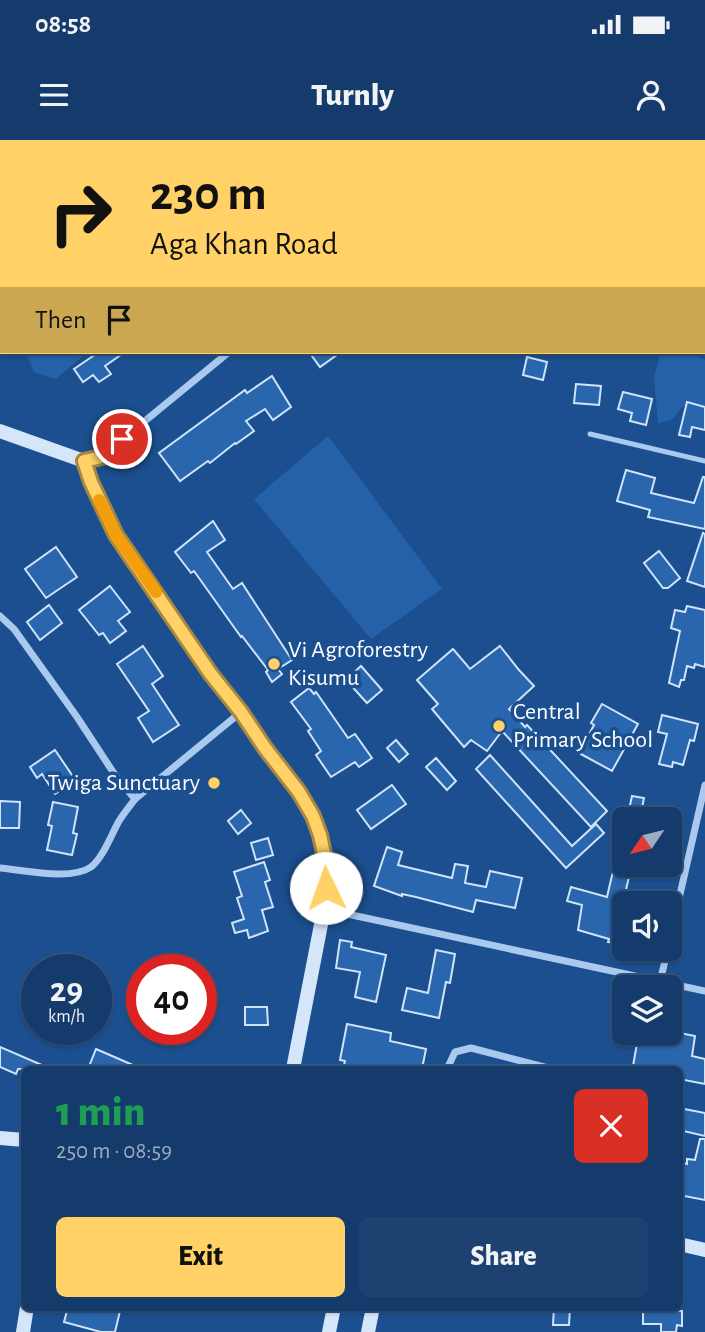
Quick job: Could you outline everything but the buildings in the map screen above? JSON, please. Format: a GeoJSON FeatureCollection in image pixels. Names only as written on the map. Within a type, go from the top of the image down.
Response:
{"type":"FeatureCollection","features":[{"type":"Feature","properties":{"kind":"street"},"geometry":{"type":"LineString","coordinates":[[0,431],[84,461],[106,456],[122,439],[227,354]]}},
{"type":"Feature","properties":{"kind":"street"},"geometry":{"type":"LineString","coordinates":[[84,461],[116,535],[210,673],[299,792],[320,835],[327,868],[324,909],[294,1066]]}},
{"type":"Feature","properties":{"kind":"street"},"geometry":{"type":"LineString","coordinates":[[0,616],[14,629],[117,778],[135,799]]}},
{"type":"Feature","properties":{"kind":"street"},"geometry":{"type":"LineString","coordinates":[[0,868],[59,874],[79,872],[90,867],[99,858],[135,799],[241,712]]}},
{"type":"Feature","properties":{"kind":"street"},"geometry":{"type":"LineString","coordinates":[[681,891],[705,785]]}},
{"type":"Feature","properties":{"kind":"street"},"geometry":{"type":"LineString","coordinates":[[324,909],[628,975]]}},
{"type":"Feature","properties":{"kind":"street"},"geometry":{"type":"LineString","coordinates":[[682,986],[705,991]]}},
{"type":"Feature","properties":{"kind":"street"},"geometry":{"type":"LineString","coordinates":[[448,1066],[455,1052],[471,1048],[540,1066]]}},
{"type":"Feature","properties":{"kind":"street"},"geometry":{"type":"LineString","coordinates":[[0,1138],[21,1140]]}},
{"type":"Feature","properties":{"kind":"street"},"geometry":{"type":"LineString","coordinates":[[683,1245],[705,1250]]}},
{"type":"Feature","properties":{"kind":"street"},"geometry":{"type":"LineString","coordinates":[[23,1332],[26,1311]]}},
{"type":"Feature","properties":{"kind":"street"},"geometry":{"type":"LineString","coordinates":[[329,1332],[333,1311]]}},
{"type":"Feature","properties":{"kind":"street"},"geometry":{"type":"LineString","coordinates":[[368,1332],[372,1311]]}},
{"type":"Feature","properties":{"kind":"lane"},"geometry":{"type":"LineString","coordinates":[[590,434],[705,461]]}},
{"type":"Feature","properties":{"kind":"shaded area"},"geometry":{"type":"Polygon","coordinates":[[[26,354],[86,354],[56,379],[34,372],[26,354]]]}},
{"type":"Feature","properties":{"kind":"shaded area"},"geometry":{"type":"Polygon","coordinates":[[[660,354],[695,354],[705,360],[705,410],[690,403],[680,409],[673,419],[658,424],[654,376],[660,354]]]}},
{"type":"Feature","properties":{"kind":"shaded area"},"geometry":{"type":"Polygon","coordinates":[[[328,436],[442,589],[371,639],[254,499],[328,436]]]}},
{"type":"Feature","properties":{"kind":"slow traffic"},"geometry":{"type":"LineString","coordinates":[[99,500],[116,535],[156,592]]}},
{"type":"Feature","properties":{"kind":"place","name":"Vi Agroforestry Kisumu"},"geometry":{"type":"Point","coordinates":[274,664]}},
{"type":"Feature","properties":{"kind":"place","name":"Central Primary School"},"geometry":{"type":"Point","coordinates":[499,726]}},
{"type":"Feature","properties":{"kind":"place","name":"Twiga Sunctuary"},"geometry":{"type":"Point","coordinates":[214,783]}},
{"type":"Feature","properties":{"kind":"route"},"geometry":{"type":"LineString","coordinates":[[122,439],[106,456],[84,461],[91,482],[116,535],[210,673],[299,792],[313,816],[327,868],[326,888]]}}]}
